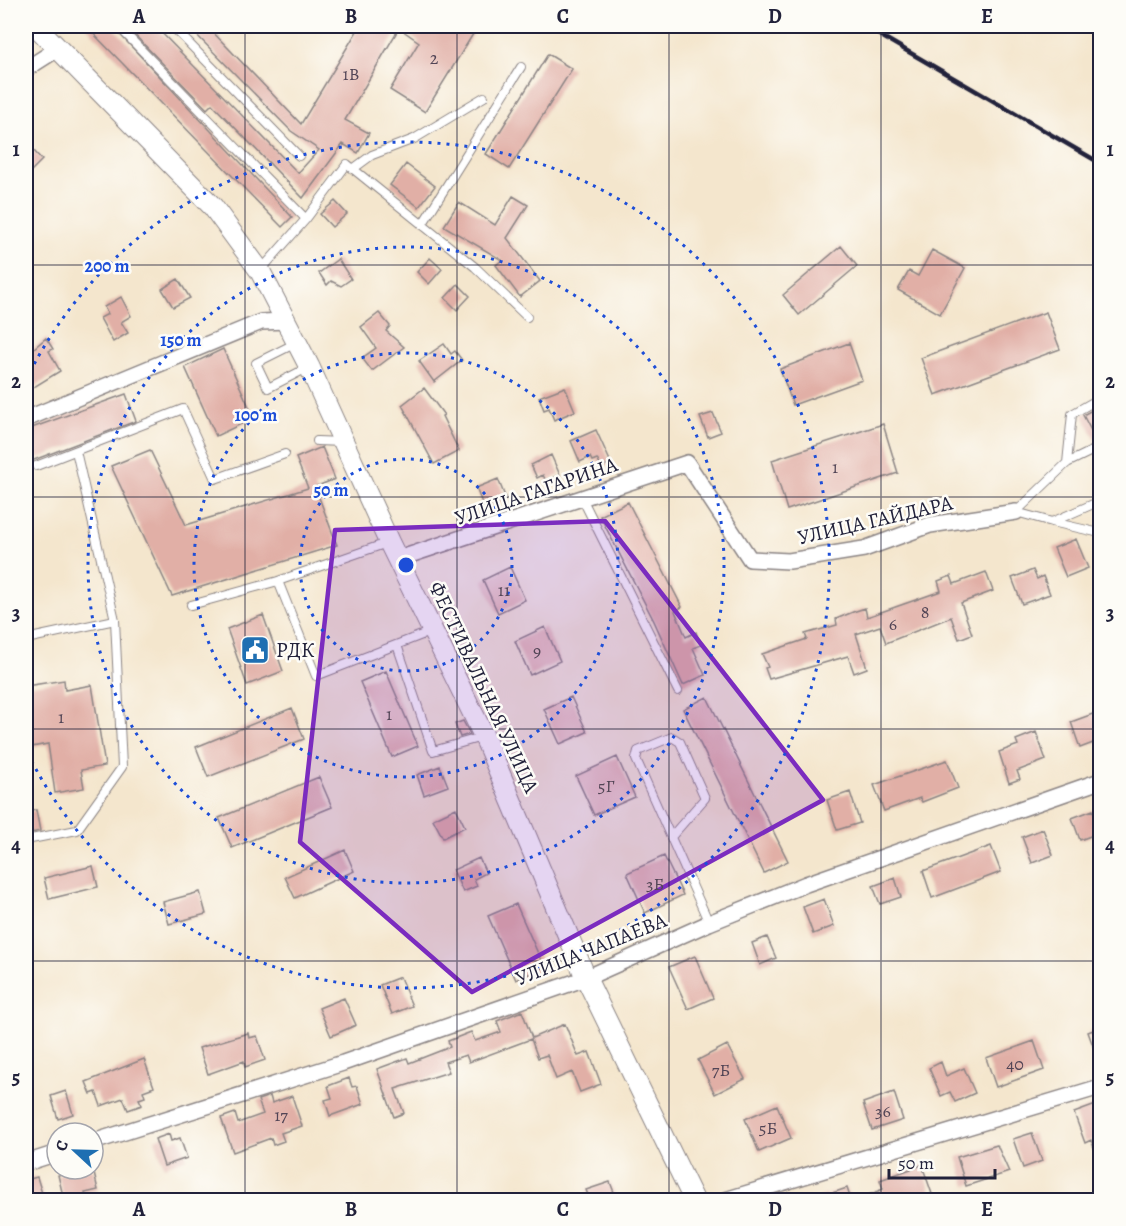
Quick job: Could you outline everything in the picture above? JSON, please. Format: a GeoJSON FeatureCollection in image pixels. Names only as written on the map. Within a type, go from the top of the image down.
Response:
{"type":"FeatureCollection","features":[{"type":"Feature","properties":{"kind":"street","name":"ФЕСТИВАЛЬНАЯ УЛИЦА"},"geometry":{"type":"LineString","coordinates":[[36,26],[213,207],[260,271],[309,366],[393,551],[484,736],[585,978],[694,1200]]}},
{"type":"Feature","properties":{"kind":"street"},"geometry":{"type":"LineString","coordinates":[[26,69],[59,48]]}},
{"type":"Feature","properties":{"kind":"street"},"geometry":{"type":"LineString","coordinates":[[26,419],[261,322],[287,321]]}},
{"type":"Feature","properties":{"kind":"street","name":"УЛИЦА ГАГАРИНА"},"geometry":{"type":"LineString","coordinates":[[393,551],[582,498],[687,463]]}},
{"type":"Feature","properties":{"kind":"street","name":"УЛИЦА ГАЙДАРА"},"geometry":{"type":"LineString","coordinates":[[687,463],[750,559],[789,561],[864,549],[930,525],[1016,512]]}},
{"type":"Feature","properties":{"kind":"street","name":"УЛИЦА ЧАПАЕВА"},"geometry":{"type":"LineString","coordinates":[[105,1138],[343,1063],[585,978],[709,923],[806,884],[1101,781]]}},
{"type":"Feature","properties":{"kind":"street"},"geometry":{"type":"LineString","coordinates":[[724,1200],[1101,1087]]}},
{"type":"Feature","properties":{"kind":"street"},"geometry":{"type":"LineString","coordinates":[[26,1163],[45,1157]]}},
{"type":"Feature","properties":{"kind":"lane"},"geometry":{"type":"LineString","coordinates":[[118,26],[306,219]]}},
{"type":"Feature","properties":{"kind":"lane"},"geometry":{"type":"LineString","coordinates":[[172,26],[299,156]]}},
{"type":"Feature","properties":{"kind":"lane"},"geometry":{"type":"LineString","coordinates":[[422,225],[521,67]]}},
{"type":"Feature","properties":{"kind":"lane"},"geometry":{"type":"LineString","coordinates":[[353,169],[372,154],[414,139],[484,97]]}},
{"type":"Feature","properties":{"kind":"lane"},"geometry":{"type":"LineString","coordinates":[[260,271],[306,219],[347,164],[475,267],[527,317]]}},
{"type":"Feature","properties":{"kind":"lane"},"geometry":{"type":"LineString","coordinates":[[297,343],[256,363],[267,388],[309,366]]}},
{"type":"Feature","properties":{"kind":"lane"},"geometry":{"type":"LineString","coordinates":[[1067,463],[1072,414],[1101,398]]}},
{"type":"Feature","properties":{"kind":"lane"},"geometry":{"type":"LineString","coordinates":[[36,466],[183,409],[214,479],[285,454]]}},
{"type":"Feature","properties":{"kind":"lane"},"geometry":{"type":"LineString","coordinates":[[317,441],[343,442]]}},
{"type":"Feature","properties":{"kind":"lane"},"geometry":{"type":"LineString","coordinates":[[1016,512],[1067,463],[1101,447]]}},
{"type":"Feature","properties":{"kind":"lane"},"geometry":{"type":"LineString","coordinates":[[26,840],[77,830],[122,767],[115,620],[76,451]]}},
{"type":"Feature","properties":{"kind":"lane"},"geometry":{"type":"LineString","coordinates":[[582,498],[678,691]]}},
{"type":"Feature","properties":{"kind":"lane"},"geometry":{"type":"LineString","coordinates":[[1052,522],[1101,501]]}},
{"type":"Feature","properties":{"kind":"lane"},"geometry":{"type":"LineString","coordinates":[[1016,512],[1101,533]]}},
{"type":"Feature","properties":{"kind":"lane"},"geometry":{"type":"LineString","coordinates":[[191,605],[393,551]]}},
{"type":"Feature","properties":{"kind":"lane"},"geometry":{"type":"LineString","coordinates":[[279,581],[316,676],[432,630]]}},
{"type":"Feature","properties":{"kind":"lane"},"geometry":{"type":"LineString","coordinates":[[26,639],[115,620]]}},
{"type":"Feature","properties":{"kind":"lane"},"geometry":{"type":"LineString","coordinates":[[397,645],[433,751],[484,736]]}},
{"type":"Feature","properties":{"kind":"lane"},"geometry":{"type":"LineString","coordinates":[[671,837],[705,798],[680,742],[672,737],[638,752],[636,759],[709,923]]}},
{"type":"Feature","properties":{"kind":"highlighted area"},"geometry":{"type":"Polygon","coordinates":[[[605,521],[823,800],[472,992],[300,842],[335,530],[605,521]]]}},
{"type":"Feature","properties":{"kind":"building"},"geometry":{"type":"Polygon","coordinates":[[[86,26],[112,26],[292,217],[282,227],[86,26]]]}},
{"type":"Feature","properties":{"kind":"building"},"geometry":{"type":"Polygon","coordinates":[[[126,26],[155,26],[298,173],[319,150],[291,131],[188,26],[207,26],[301,124],[360,26],[478,26],[425,112],[390,90],[419,42],[399,28],[345,120],[369,133],[358,153],[343,144],[303,198],[212,104],[207,109],[126,26]]]}},
{"type":"Feature","properties":{"kind":"building"},"geometry":{"type":"Polygon","coordinates":[[[548,54],[572,69],[509,169],[486,154],[548,54]]]}},
{"type":"Feature","properties":{"kind":"building"},"geometry":{"type":"Polygon","coordinates":[[[26,142],[42,160],[26,176],[26,142]]]}},
{"type":"Feature","properties":{"kind":"building"},"geometry":{"type":"Polygon","coordinates":[[[406,164],[435,186],[419,207],[390,185],[406,164]]]}},
{"type":"Feature","properties":{"kind":"building"},"geometry":{"type":"Polygon","coordinates":[[[513,196],[528,205],[507,238],[540,281],[520,297],[496,265],[502,260],[444,226],[459,202],[495,225],[513,196]]]}},
{"type":"Feature","properties":{"kind":"building"},"geometry":{"type":"Polygon","coordinates":[[[335,201],[347,214],[332,227],[320,214],[335,201]]]}},
{"type":"Feature","properties":{"kind":"building"},"geometry":{"type":"Polygon","coordinates":[[[841,246],[857,266],[799,315],[783,295],[841,246]]]}},
{"type":"Feature","properties":{"kind":"building"},"geometry":{"type":"Polygon","coordinates":[[[932,250],[965,268],[940,314],[898,290],[909,271],[918,276],[932,250]]]}},
{"type":"Feature","properties":{"kind":"building"},"geometry":{"type":"Polygon","coordinates":[[[430,258],[442,269],[429,284],[417,272],[430,258]]]}},
{"type":"Feature","properties":{"kind":"building"},"geometry":{"type":"Polygon","coordinates":[[[338,259],[351,279],[341,286],[331,281],[327,285],[319,273],[338,259]]]}},
{"type":"Feature","properties":{"kind":"building"},"geometry":{"type":"Polygon","coordinates":[[[178,279],[190,298],[173,307],[162,289],[178,279]]]}},
{"type":"Feature","properties":{"kind":"building"},"geometry":{"type":"Polygon","coordinates":[[[458,284],[470,296],[457,310],[445,298],[458,284]]]}},
{"type":"Feature","properties":{"kind":"building"},"geometry":{"type":"Polygon","coordinates":[[[121,297],[131,316],[121,322],[128,333],[113,342],[100,318],[108,314],[104,307],[121,297]]]}},
{"type":"Feature","properties":{"kind":"building"},"geometry":{"type":"Polygon","coordinates":[[[1046,312],[1060,349],[935,395],[921,358],[1046,312]]]}},
{"type":"Feature","properties":{"kind":"building"},"geometry":{"type":"Polygon","coordinates":[[[379,313],[390,326],[386,331],[404,347],[372,371],[362,358],[376,348],[361,327],[379,313]]]}},
{"type":"Feature","properties":{"kind":"building"},"geometry":{"type":"Polygon","coordinates":[[[46,338],[53,349],[49,351],[60,371],[26,392],[26,355],[46,338]]]}},
{"type":"Feature","properties":{"kind":"building"},"geometry":{"type":"Polygon","coordinates":[[[849,343],[862,380],[793,405],[780,369],[849,343]]]}},
{"type":"Feature","properties":{"kind":"building"},"geometry":{"type":"Polygon","coordinates":[[[444,344],[451,354],[455,351],[462,360],[434,382],[419,361],[444,344]]]}},
{"type":"Feature","properties":{"kind":"building"},"geometry":{"type":"Polygon","coordinates":[[[223,349],[254,418],[216,436],[185,367],[223,349]]]}},
{"type":"Feature","properties":{"kind":"building"},"geometry":{"type":"Polygon","coordinates":[[[565,387],[575,411],[554,420],[549,408],[544,410],[539,397],[565,387]]]}},
{"type":"Feature","properties":{"kind":"building"},"geometry":{"type":"Polygon","coordinates":[[[424,388],[444,415],[442,416],[459,451],[434,464],[402,405],[424,388]]]}},
{"type":"Feature","properties":{"kind":"building"},"geometry":{"type":"Polygon","coordinates":[[[126,394],[136,421],[26,463],[26,430],[126,394]]]}},
{"type":"Feature","properties":{"kind":"building"},"geometry":{"type":"Polygon","coordinates":[[[1101,405],[1101,441],[1097,442],[1083,415],[1101,405]]]}},
{"type":"Feature","properties":{"kind":"building"},"geometry":{"type":"Polygon","coordinates":[[[713,413],[721,432],[708,437],[700,417],[713,413]]]}},
{"type":"Feature","properties":{"kind":"building"},"geometry":{"type":"Polygon","coordinates":[[[883,424],[898,473],[787,510],[772,460],[883,424]]]}},
{"type":"Feature","properties":{"kind":"building"},"geometry":{"type":"Polygon","coordinates":[[[596,430],[611,463],[601,467],[597,459],[592,461],[590,457],[580,462],[571,441],[596,430]]]}},
{"type":"Feature","properties":{"kind":"building"},"geometry":{"type":"Polygon","coordinates":[[[322,447],[335,479],[315,487],[337,545],[172,596],[111,466],[150,450],[186,525],[308,488],[296,458],[322,447]]]}},
{"type":"Feature","properties":{"kind":"building"},"geometry":{"type":"Polygon","coordinates":[[[551,455],[560,475],[546,481],[543,475],[537,478],[531,465],[551,455]]]}},
{"type":"Feature","properties":{"kind":"building"},"geometry":{"type":"Polygon","coordinates":[[[498,479],[506,499],[484,508],[476,488],[498,479]]]}},
{"type":"Feature","properties":{"kind":"building"},"geometry":{"type":"Polygon","coordinates":[[[628,502],[682,607],[675,611],[686,637],[696,632],[701,645],[693,648],[705,675],[683,685],[654,621],[600,516],[628,502]]]}},
{"type":"Feature","properties":{"kind":"building"},"geometry":{"type":"Polygon","coordinates":[[[1076,539],[1088,568],[1066,577],[1054,548],[1076,539]]]}},
{"type":"Feature","properties":{"kind":"building"},"geometry":{"type":"Polygon","coordinates":[[[510,567],[525,600],[498,613],[483,580],[510,567]]]}},
{"type":"Feature","properties":{"kind":"building"},"geometry":{"type":"Polygon","coordinates":[[[1033,570],[1037,579],[1043,576],[1050,594],[1022,604],[1012,578],[1033,570]]]}},
{"type":"Feature","properties":{"kind":"building"},"geometry":{"type":"Polygon","coordinates":[[[986,572],[993,591],[961,603],[972,634],[959,639],[951,617],[886,643],[880,626],[856,634],[867,668],[854,673],[848,656],[769,679],[765,668],[768,667],[762,654],[807,639],[805,634],[837,625],[836,619],[853,612],[865,608],[867,617],[941,591],[938,581],[951,576],[954,584],[986,572]]]}},
{"type":"Feature","properties":{"kind":"building","name":"РДК"},"geometry":{"type":"Polygon","coordinates":[[[263,615],[283,671],[247,685],[227,629],[263,615]]]}},
{"type":"Feature","properties":{"kind":"building"},"geometry":{"type":"Polygon","coordinates":[[[545,627],[560,661],[530,675],[515,641],[545,627]]]}},
{"type":"Feature","properties":{"kind":"building"},"geometry":{"type":"Polygon","coordinates":[[[386,671],[418,746],[392,757],[360,682],[386,671]]]}},
{"type":"Feature","properties":{"kind":"building"},"geometry":{"type":"Polygon","coordinates":[[[64,680],[65,690],[92,685],[105,766],[81,770],[84,788],[55,793],[48,744],[26,748],[26,686],[64,680]]]}},
{"type":"Feature","properties":{"kind":"building"},"geometry":{"type":"Polygon","coordinates":[[[571,697],[587,732],[560,744],[544,709],[571,697]]]}},
{"type":"Feature","properties":{"kind":"building"},"geometry":{"type":"Polygon","coordinates":[[[707,697],[788,861],[764,873],[683,709],[707,697]]]}},
{"type":"Feature","properties":{"kind":"building"},"geometry":{"type":"Polygon","coordinates":[[[292,708],[304,739],[208,777],[196,747],[292,708]]]}},
{"type":"Feature","properties":{"kind":"building"},"geometry":{"type":"Polygon","coordinates":[[[1098,712],[1101,740],[1080,748],[1071,722],[1098,712]]]}},
{"type":"Feature","properties":{"kind":"building"},"geometry":{"type":"Polygon","coordinates":[[[463,721],[470,734],[460,737],[455,724],[463,721]]]}},
{"type":"Feature","properties":{"kind":"building"},"geometry":{"type":"Polygon","coordinates":[[[1036,732],[1046,760],[1017,771],[1020,779],[1009,783],[999,752],[1018,745],[1016,740],[1036,732]]]}},
{"type":"Feature","properties":{"kind":"building"},"geometry":{"type":"Polygon","coordinates":[[[617,757],[635,797],[594,815],[576,776],[617,757]]]}},
{"type":"Feature","properties":{"kind":"building"},"geometry":{"type":"Polygon","coordinates":[[[947,760],[958,788],[922,802],[920,798],[884,811],[874,785],[947,760]]]}},
{"type":"Feature","properties":{"kind":"building"},"geometry":{"type":"Polygon","coordinates":[[[440,766],[448,786],[424,795],[417,775],[440,766]]]}},
{"type":"Feature","properties":{"kind":"building"},"geometry":{"type":"Polygon","coordinates":[[[319,777],[332,807],[232,848],[219,818],[319,777]]]}},
{"type":"Feature","properties":{"kind":"building"},"geometry":{"type":"Polygon","coordinates":[[[850,792],[860,823],[837,830],[827,800],[850,792]]]}},
{"type":"Feature","properties":{"kind":"building"},"geometry":{"type":"Polygon","coordinates":[[[456,808],[465,827],[443,838],[433,819],[456,808]]]}},
{"type":"Feature","properties":{"kind":"building"},"geometry":{"type":"Polygon","coordinates":[[[36,810],[40,831],[26,834],[26,812],[36,810]]]}},
{"type":"Feature","properties":{"kind":"building"},"geometry":{"type":"Polygon","coordinates":[[[1093,810],[1101,832],[1080,840],[1072,818],[1093,810]]]}},
{"type":"Feature","properties":{"kind":"building"},"geometry":{"type":"Polygon","coordinates":[[[1043,829],[1053,855],[1032,863],[1022,837],[1043,829]]]}},
{"type":"Feature","properties":{"kind":"building"},"geometry":{"type":"Polygon","coordinates":[[[991,846],[1001,872],[932,898],[923,871],[991,846]]]}},
{"type":"Feature","properties":{"kind":"building"},"geometry":{"type":"Polygon","coordinates":[[[345,850],[354,871],[295,898],[285,877],[345,850]]]}},
{"type":"Feature","properties":{"kind":"building"},"geometry":{"type":"Polygon","coordinates":[[[664,856],[683,895],[645,913],[627,873],[664,856]]]}},
{"type":"Feature","properties":{"kind":"building"},"geometry":{"type":"Polygon","coordinates":[[[479,858],[486,873],[474,879],[477,886],[463,892],[453,870],[479,858]]]}},
{"type":"Feature","properties":{"kind":"building"},"geometry":{"type":"Polygon","coordinates":[[[93,866],[98,887],[49,899],[44,878],[93,866]]]}},
{"type":"Feature","properties":{"kind":"building"},"geometry":{"type":"Polygon","coordinates":[[[895,878],[901,897],[880,904],[873,886],[895,878]]]}},
{"type":"Feature","properties":{"kind":"building"},"geometry":{"type":"Polygon","coordinates":[[[200,892],[206,914],[169,924],[163,902],[200,892]]]}},
{"type":"Feature","properties":{"kind":"building"},"geometry":{"type":"Polygon","coordinates":[[[824,899],[834,926],[813,934],[803,907],[824,899]]]}},
{"type":"Feature","properties":{"kind":"building"},"geometry":{"type":"Polygon","coordinates":[[[516,904],[544,967],[516,980],[488,916],[516,904]]]}},
{"type":"Feature","properties":{"kind":"building"},"geometry":{"type":"Polygon","coordinates":[[[767,937],[776,958],[760,965],[752,943],[767,937]]]}},
{"type":"Feature","properties":{"kind":"building"},"geometry":{"type":"Polygon","coordinates":[[[695,956],[713,998],[688,1009],[669,967],[695,956]]]}},
{"type":"Feature","properties":{"kind":"building"},"geometry":{"type":"Polygon","coordinates":[[[400,977],[412,1006],[392,1014],[380,985],[400,977]]]}},
{"type":"Feature","properties":{"kind":"building"},"geometry":{"type":"Polygon","coordinates":[[[344,998],[356,1025],[331,1036],[319,1008],[344,998]]]}},
{"type":"Feature","properties":{"kind":"building"},"geometry":{"type":"Polygon","coordinates":[[[522,1011],[532,1038],[565,1024],[578,1056],[589,1052],[601,1084],[580,1092],[572,1072],[556,1079],[547,1055],[538,1058],[531,1039],[469,1062],[466,1055],[445,1062],[449,1072],[395,1089],[404,1113],[394,1117],[377,1069],[407,1058],[409,1063],[450,1047],[448,1041],[471,1032],[475,1041],[501,1032],[497,1021],[522,1011]]]}},
{"type":"Feature","properties":{"kind":"building"},"geometry":{"type":"Polygon","coordinates":[[[1101,1027],[1101,1062],[1099,1062],[1088,1032],[1101,1027]]]}},
{"type":"Feature","properties":{"kind":"building"},"geometry":{"type":"Polygon","coordinates":[[[248,1033],[249,1038],[257,1036],[265,1060],[245,1067],[244,1061],[208,1074],[199,1048],[248,1033]]]}},
{"type":"Feature","properties":{"kind":"building"},"geometry":{"type":"Polygon","coordinates":[[[1034,1041],[1044,1070],[996,1087],[986,1058],[1034,1041]]]}},
{"type":"Feature","properties":{"kind":"building"},"geometry":{"type":"Polygon","coordinates":[[[727,1045],[745,1079],[715,1094],[698,1060],[727,1045]]]}},
{"type":"Feature","properties":{"kind":"building"},"geometry":{"type":"Polygon","coordinates":[[[144,1059],[154,1087],[143,1091],[145,1097],[139,1099],[142,1105],[128,1110],[123,1098],[101,1106],[96,1092],[91,1094],[86,1082],[144,1059]]]}},
{"type":"Feature","properties":{"kind":"building"},"geometry":{"type":"Polygon","coordinates":[[[941,1062],[946,1076],[964,1068],[975,1093],[955,1102],[950,1092],[941,1096],[929,1068],[941,1062]]]}},
{"type":"Feature","properties":{"kind":"building"},"geometry":{"type":"Polygon","coordinates":[[[349,1078],[352,1087],[357,1086],[363,1104],[330,1116],[325,1100],[332,1098],[328,1086],[349,1078]]]}},
{"type":"Feature","properties":{"kind":"building"},"geometry":{"type":"Polygon","coordinates":[[[66,1091],[73,1114],[58,1119],[51,1096],[66,1091]]]}},
{"type":"Feature","properties":{"kind":"building"},"geometry":{"type":"Polygon","coordinates":[[[894,1092],[903,1120],[872,1130],[863,1103],[894,1092]]]}},
{"type":"Feature","properties":{"kind":"building"},"geometry":{"type":"Polygon","coordinates":[[[270,1096],[272,1103],[292,1096],[302,1126],[281,1133],[284,1141],[273,1145],[271,1138],[233,1152],[221,1118],[235,1113],[238,1123],[263,1114],[258,1100],[270,1096]]]}},
{"type":"Feature","properties":{"kind":"building"},"geometry":{"type":"Polygon","coordinates":[[[1101,1103],[1100,1163],[1091,1140],[1085,1143],[1074,1113],[1101,1103]]]}},
{"type":"Feature","properties":{"kind":"building"},"geometry":{"type":"Polygon","coordinates":[[[777,1105],[791,1138],[759,1152],[745,1119],[777,1105]]]}},
{"type":"Feature","properties":{"kind":"building"},"geometry":{"type":"Polygon","coordinates":[[[1032,1133],[1042,1161],[1023,1168],[1013,1139],[1032,1133]]]}},
{"type":"Feature","properties":{"kind":"building"},"geometry":{"type":"Polygon","coordinates":[[[169,1134],[171,1141],[180,1138],[187,1158],[164,1166],[155,1139],[169,1134]]]}},
{"type":"Feature","properties":{"kind":"building"},"geometry":{"type":"Polygon","coordinates":[[[997,1145],[1009,1172],[966,1186],[957,1157],[997,1145]]]}},
{"type":"Feature","properties":{"kind":"building"},"geometry":{"type":"Polygon","coordinates":[[[922,1165],[932,1194],[912,1200],[856,1200],[883,1189],[880,1180],[922,1165]]]}},
{"type":"Feature","properties":{"kind":"building"},"geometry":{"type":"Polygon","coordinates":[[[37,1177],[44,1200],[26,1200],[26,1180],[37,1177]]]}},
{"type":"Feature","properties":{"kind":"building"},"geometry":{"type":"Polygon","coordinates":[[[59,1181],[96,1181],[98,1190],[85,1193],[87,1200],[64,1200],[59,1181]]]}},
{"type":"Feature","properties":{"kind":"building"},"geometry":{"type":"Polygon","coordinates":[[[610,1182],[617,1200],[590,1200],[586,1190],[610,1182]]]}},
{"type":"Feature","properties":{"kind":"building"},"geometry":{"type":"Polygon","coordinates":[[[847,1188],[851,1200],[817,1200],[817,1198],[847,1188]]]}},
{"type":"Feature","properties":{"kind":"railway"},"geometry":{"type":"LineString","coordinates":[[864,26],[1100,163]]}},
{"type":"Feature","properties":{"kind":"place","name":"РДК"},"geometry":{"type":"Point","coordinates":[255,650]}}]}
